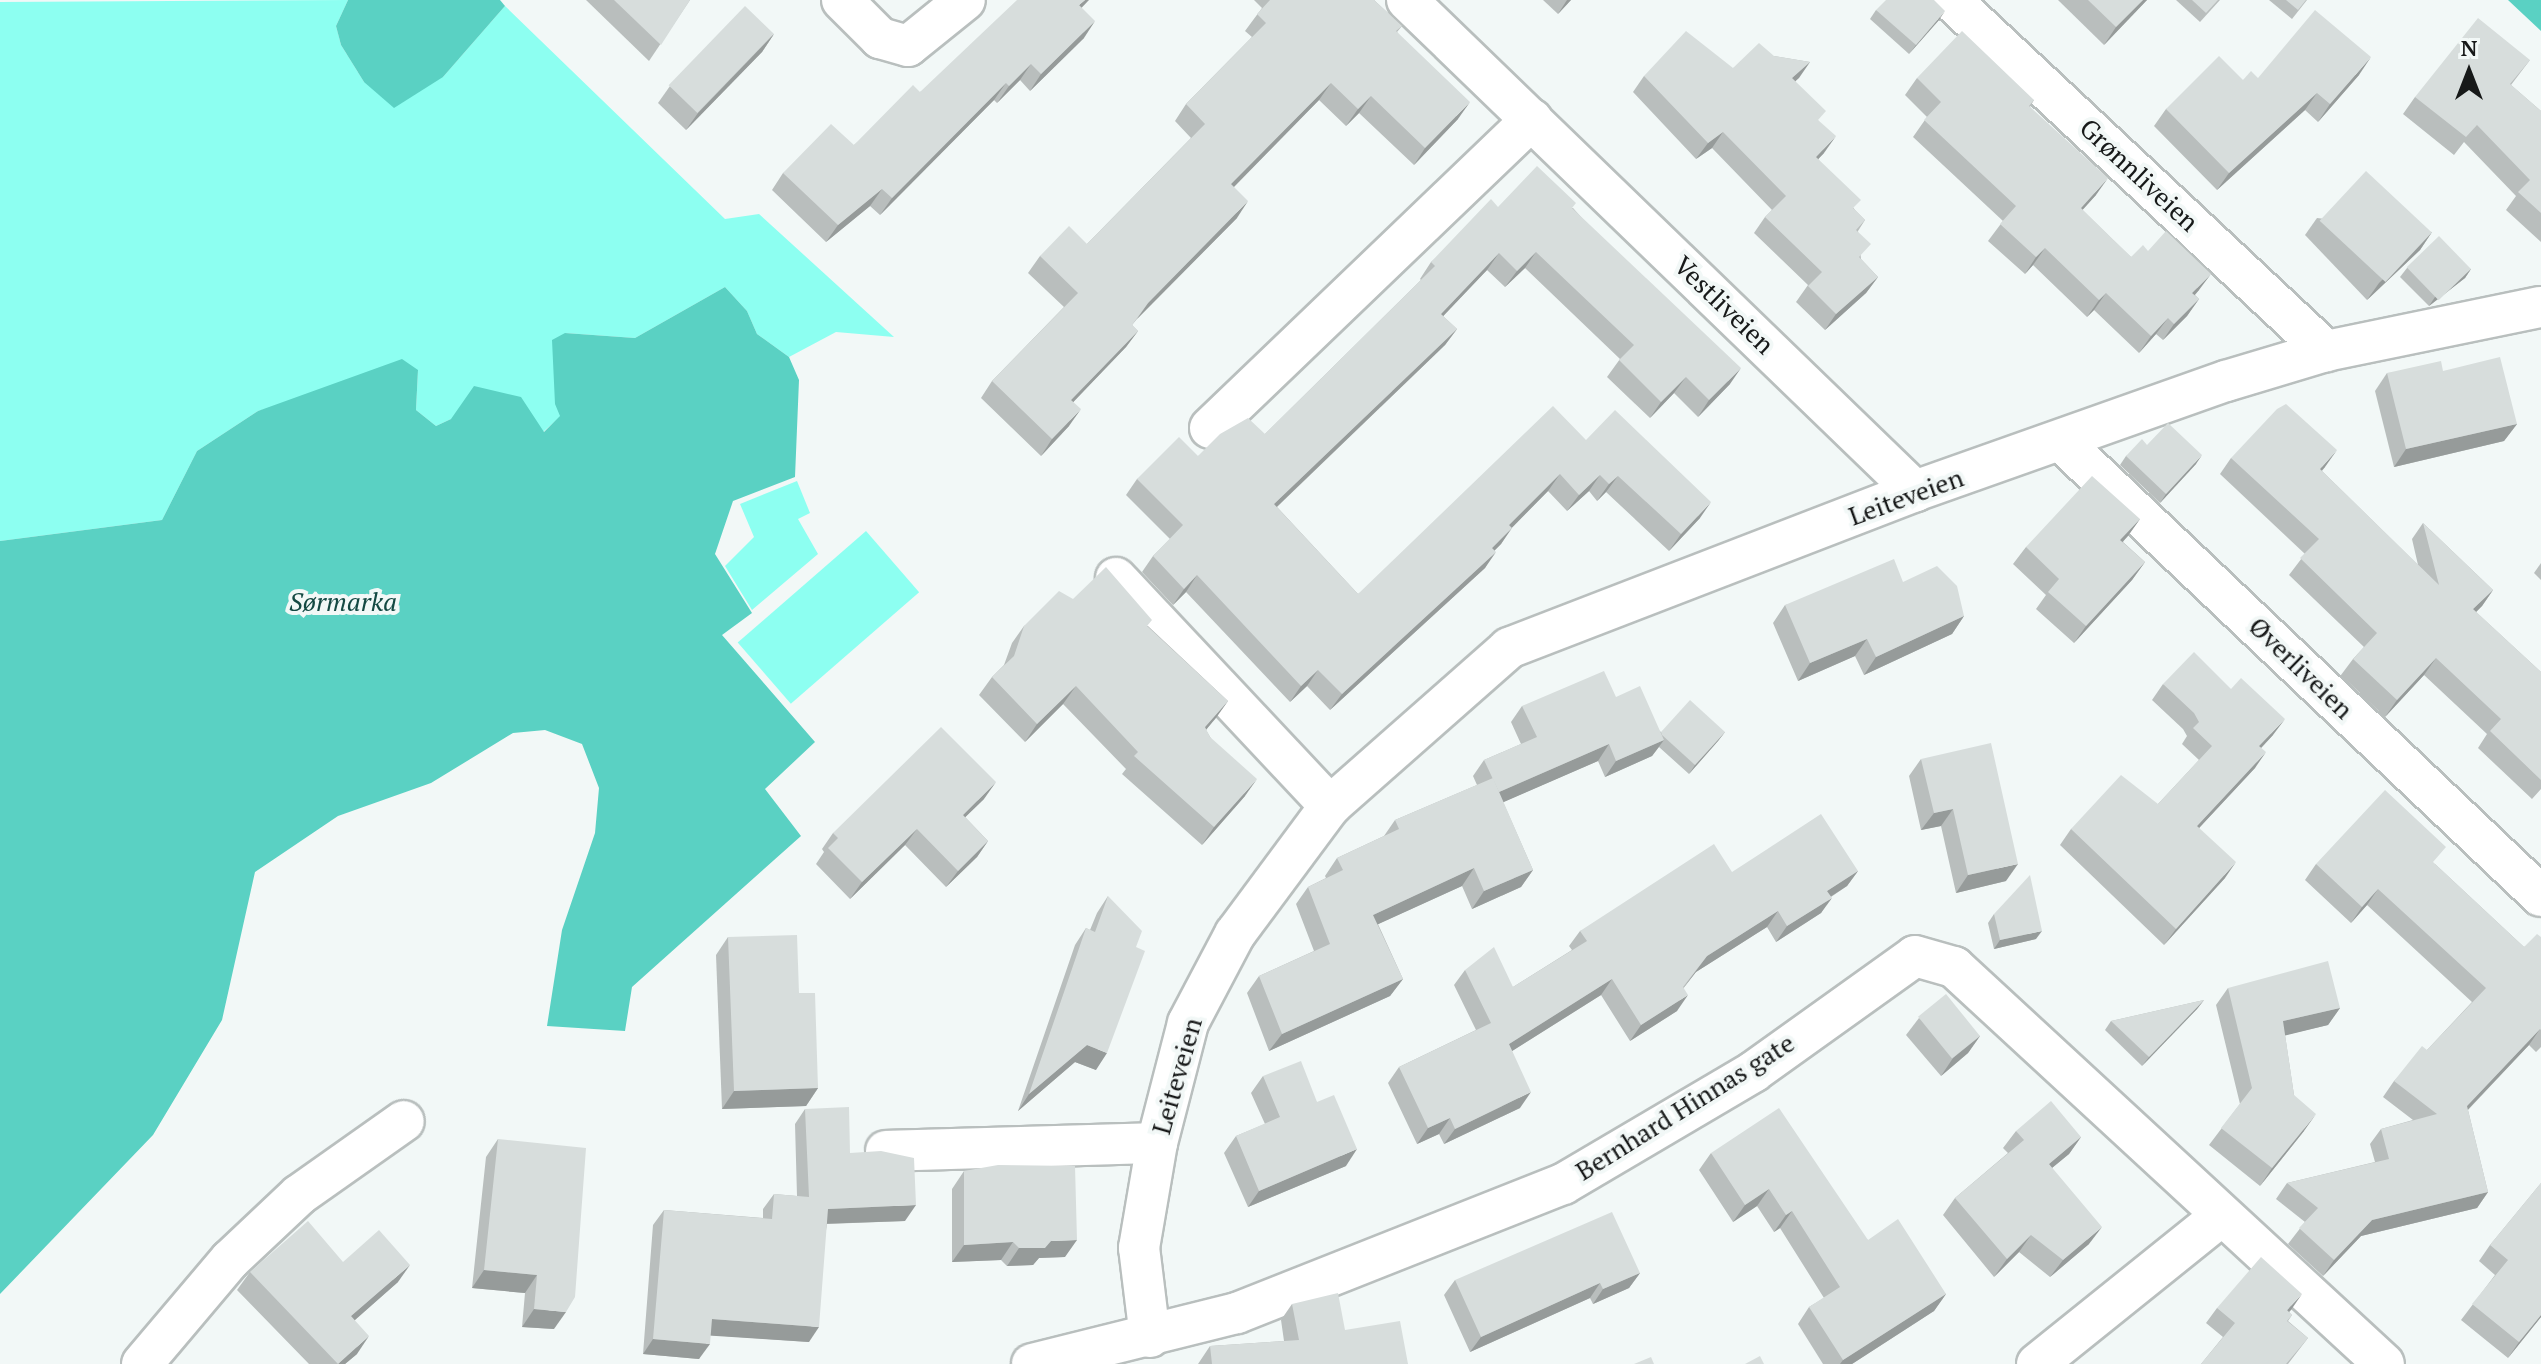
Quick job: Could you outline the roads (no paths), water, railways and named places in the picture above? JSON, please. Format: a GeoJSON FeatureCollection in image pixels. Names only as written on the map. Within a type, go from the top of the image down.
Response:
{"type":"FeatureCollection","features":[{"type":"Feature","properties":{"kind":"street"},"geometry":{"type":"LineString","coordinates":[[842,0],[880,38],[908,46],[965,0]]}},
{"type":"Feature","properties":{"kind":"street","name":"Vestliveien"},"geometry":{"type":"LineString","coordinates":[[1407,0],[1915,491]]}},
{"type":"Feature","properties":{"kind":"street","name":"Grønnliveien"},"geometry":{"type":"LineString","coordinates":[[1951,0],[2326,351]]}},
{"type":"Feature","properties":{"kind":"street"},"geometry":{"type":"LineString","coordinates":[[1210,428],[1532,119]]}},
{"type":"Feature","properties":{"kind":"street","name":"Leiteveien"},"geometry":{"type":"LineString","coordinates":[[1150,1337],[1139,1248],[1157,1143],[1188,1023],[1235,934],[1330,806],[1509,648],[1915,491],[2326,351],[2541,307]]}},
{"type":"Feature","properties":{"kind":"street","name":"Øverliveien"},"geometry":{"type":"LineString","coordinates":[[2061,441],[2541,896]]}},
{"type":"Feature","properties":{"kind":"street"},"geometry":{"type":"LineString","coordinates":[[1116,578],[1330,806]]}},
{"type":"Feature","properties":{"kind":"street","name":"Bernhard Hinnas gate"},"geometry":{"type":"LineString","coordinates":[[1150,1337],[1237,1313],[1347,1273],[1563,1184],[1753,1072],[1915,956],[1954,967],[2220,1217],[2384,1364]]}},
{"type":"Feature","properties":{"kind":"street"},"geometry":{"type":"LineString","coordinates":[[142,1364],[230,1260],[299,1195],[404,1121]]}},
{"type":"Feature","properties":{"kind":"street"},"geometry":{"type":"LineString","coordinates":[[886,1151],[1157,1143]]}},
{"type":"Feature","properties":{"kind":"street"},"geometry":{"type":"LineString","coordinates":[[2037,1364],[2220,1217]]}},
{"type":"Feature","properties":{"kind":"street"},"geometry":{"type":"LineString","coordinates":[[1032,1364],[1150,1337]]}},
{"type":"Feature","properties":{"kind":"park label","name":"Sørmarka"},"geometry":{"type":"Point","coordinates":[343,602]}}]}
